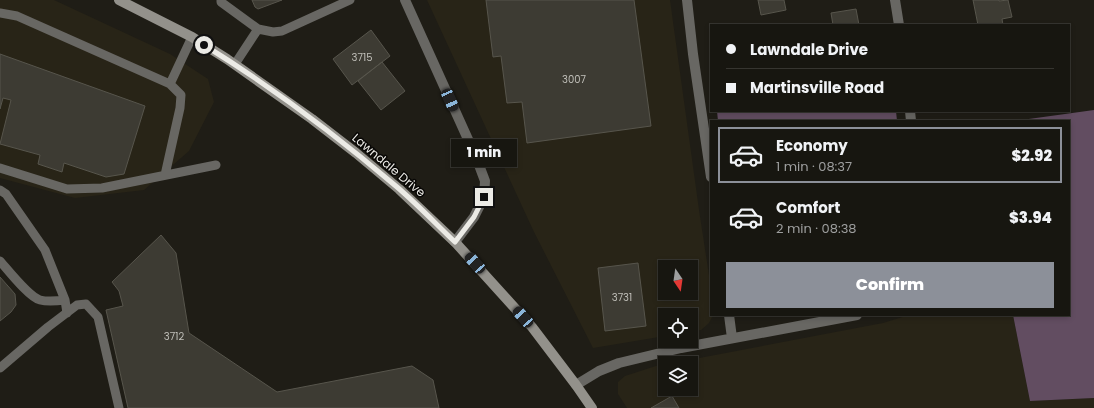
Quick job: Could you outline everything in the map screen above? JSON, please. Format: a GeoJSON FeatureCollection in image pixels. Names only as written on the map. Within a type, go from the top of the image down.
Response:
{"type":"FeatureCollection","features":[{"type":"Feature","properties":{"kind":"main road","name":"Lawndale Drive"},"geometry":{"type":"LineString","coordinates":[[119,0],[192,37],[235,64],[312,119],[399,189],[455,242],[532,327],[592,408]]}},
{"type":"Feature","properties":{"kind":"street"},"geometry":{"type":"LineString","coordinates":[[405,0],[476,157],[485,182],[484,197],[474,217],[455,242]]}},
{"type":"Feature","properties":{"kind":"street"},"geometry":{"type":"LineString","coordinates":[[687,0],[693,54],[710,170]]}},
{"type":"Feature","properties":{"kind":"street"},"geometry":{"type":"LineString","coordinates":[[895,0],[899,24]]}},
{"type":"Feature","properties":{"kind":"street"},"geometry":{"type":"LineString","coordinates":[[729,316],[732,338]]}},
{"type":"Feature","properties":{"kind":"street"},"geometry":{"type":"LineString","coordinates":[[576,385],[600,371],[619,363],[680,348],[852,316]]}},
{"type":"Feature","properties":{"kind":"lane"},"geometry":{"type":"LineString","coordinates":[[221,0],[221,2],[258,29],[273,32],[282,31],[350,0]]}},
{"type":"Feature","properties":{"kind":"lane"},"geometry":{"type":"LineString","coordinates":[[0,13],[17,16],[170,84],[181,95],[180,108],[165,175]]}},
{"type":"Feature","properties":{"kind":"lane"},"geometry":{"type":"LineString","coordinates":[[235,64],[258,29]]}},
{"type":"Feature","properties":{"kind":"lane"},"geometry":{"type":"LineString","coordinates":[[170,84],[192,37]]}},
{"type":"Feature","properties":{"kind":"lane"},"geometry":{"type":"LineString","coordinates":[[0,168],[67,189],[102,188],[216,165]]}},
{"type":"Feature","properties":{"kind":"lane"},"geometry":{"type":"LineString","coordinates":[[0,190],[6,194],[45,250],[65,300],[67,313]]}},
{"type":"Feature","properties":{"kind":"lane"},"geometry":{"type":"LineString","coordinates":[[0,261],[32,296],[39,300],[65,300]]}},
{"type":"Feature","properties":{"kind":"lane"},"geometry":{"type":"LineString","coordinates":[[0,368],[77,304],[86,304],[98,317],[119,408]]}},
{"type":"Feature","properties":{"kind":"shaded area"},"geometry":{"type":"Polygon","coordinates":[[[0,0],[54,0],[170,54],[208,79],[214,102],[189,151],[144,190],[75,198],[0,178],[0,0]]]}},
{"type":"Feature","properties":{"kind":"shaded area"},"geometry":{"type":"Polygon","coordinates":[[[427,0],[670,0],[710,282],[710,316],[712,316],[709,323],[701,330],[698,331],[698,308],[658,308],[658,337],[593,348],[534,232],[427,0]]]}},
{"type":"Feature","properties":{"kind":"shaded area"},"geometry":{"type":"Polygon","coordinates":[[[1094,110],[1094,398],[1030,401],[1013,316],[1070,316],[1070,120],[1021,120],[1094,110]]]}},
{"type":"Feature","properties":{"kind":"shaded area"},"geometry":{"type":"Polygon","coordinates":[[[717,112],[896,112],[897,120],[718,120],[717,112]]]}},
{"type":"Feature","properties":{"kind":"shaded area"},"geometry":{"type":"Polygon","coordinates":[[[906,316],[1013,316],[1030,401],[1094,398],[1094,408],[627,408],[618,394],[618,382],[625,376],[658,366],[658,396],[698,396],[698,358],[883,323],[906,316]]]}},
{"type":"Feature","properties":{"kind":"building"},"geometry":{"type":"Polygon","coordinates":[[[252,0],[282,0],[258,9],[255,7],[252,0]]]}},
{"type":"Feature","properties":{"kind":"building"},"geometry":{"type":"Polygon","coordinates":[[[486,0],[634,0],[651,126],[527,143],[522,102],[507,103],[501,56],[493,57],[486,0]]]}},
{"type":"Feature","properties":{"kind":"building"},"geometry":{"type":"Polygon","coordinates":[[[758,0],[784,0],[786,10],[761,15],[758,0]]]}},
{"type":"Feature","properties":{"kind":"building"},"geometry":{"type":"Polygon","coordinates":[[[973,0],[1008,0],[1012,17],[1002,19],[1003,24],[978,24],[973,0]]]}},
{"type":"Feature","properties":{"kind":"building"},"geometry":{"type":"Polygon","coordinates":[[[856,9],[859,24],[833,24],[831,13],[856,9]]]}},
{"type":"Feature","properties":{"kind":"building"},"geometry":{"type":"Polygon","coordinates":[[[371,30],[390,56],[352,85],[333,59],[371,30]]]}},
{"type":"Feature","properties":{"kind":"building"},"geometry":{"type":"Polygon","coordinates":[[[0,54],[145,106],[124,174],[106,177],[64,163],[62,172],[38,164],[40,155],[0,144],[11,100],[3,98],[0,109],[0,54]]]}},
{"type":"Feature","properties":{"kind":"building"},"geometry":{"type":"Polygon","coordinates":[[[382,62],[405,91],[381,110],[358,81],[382,62]]]}},
{"type":"Feature","properties":{"kind":"building"},"geometry":{"type":"Polygon","coordinates":[[[161,235],[176,253],[189,333],[277,392],[412,366],[433,380],[439,408],[128,408],[106,310],[123,306],[119,291],[112,282],[161,235]]]}},
{"type":"Feature","properties":{"kind":"building"},"geometry":{"type":"Polygon","coordinates":[[[638,263],[646,326],[605,331],[598,268],[638,263]]]}},
{"type":"Feature","properties":{"kind":"building"},"geometry":{"type":"Polygon","coordinates":[[[0,277],[15,294],[16,305],[11,312],[0,321],[0,277]]]}},
{"type":"Feature","properties":{"kind":"building"},"geometry":{"type":"Polygon","coordinates":[[[672,396],[679,408],[651,408],[672,396]]]}},
{"type":"Feature","properties":{"kind":"route"},"geometry":{"type":"LineString","coordinates":[[204,45],[266,86],[356,153],[399,189],[455,242],[474,217],[484,197]]}}]}
